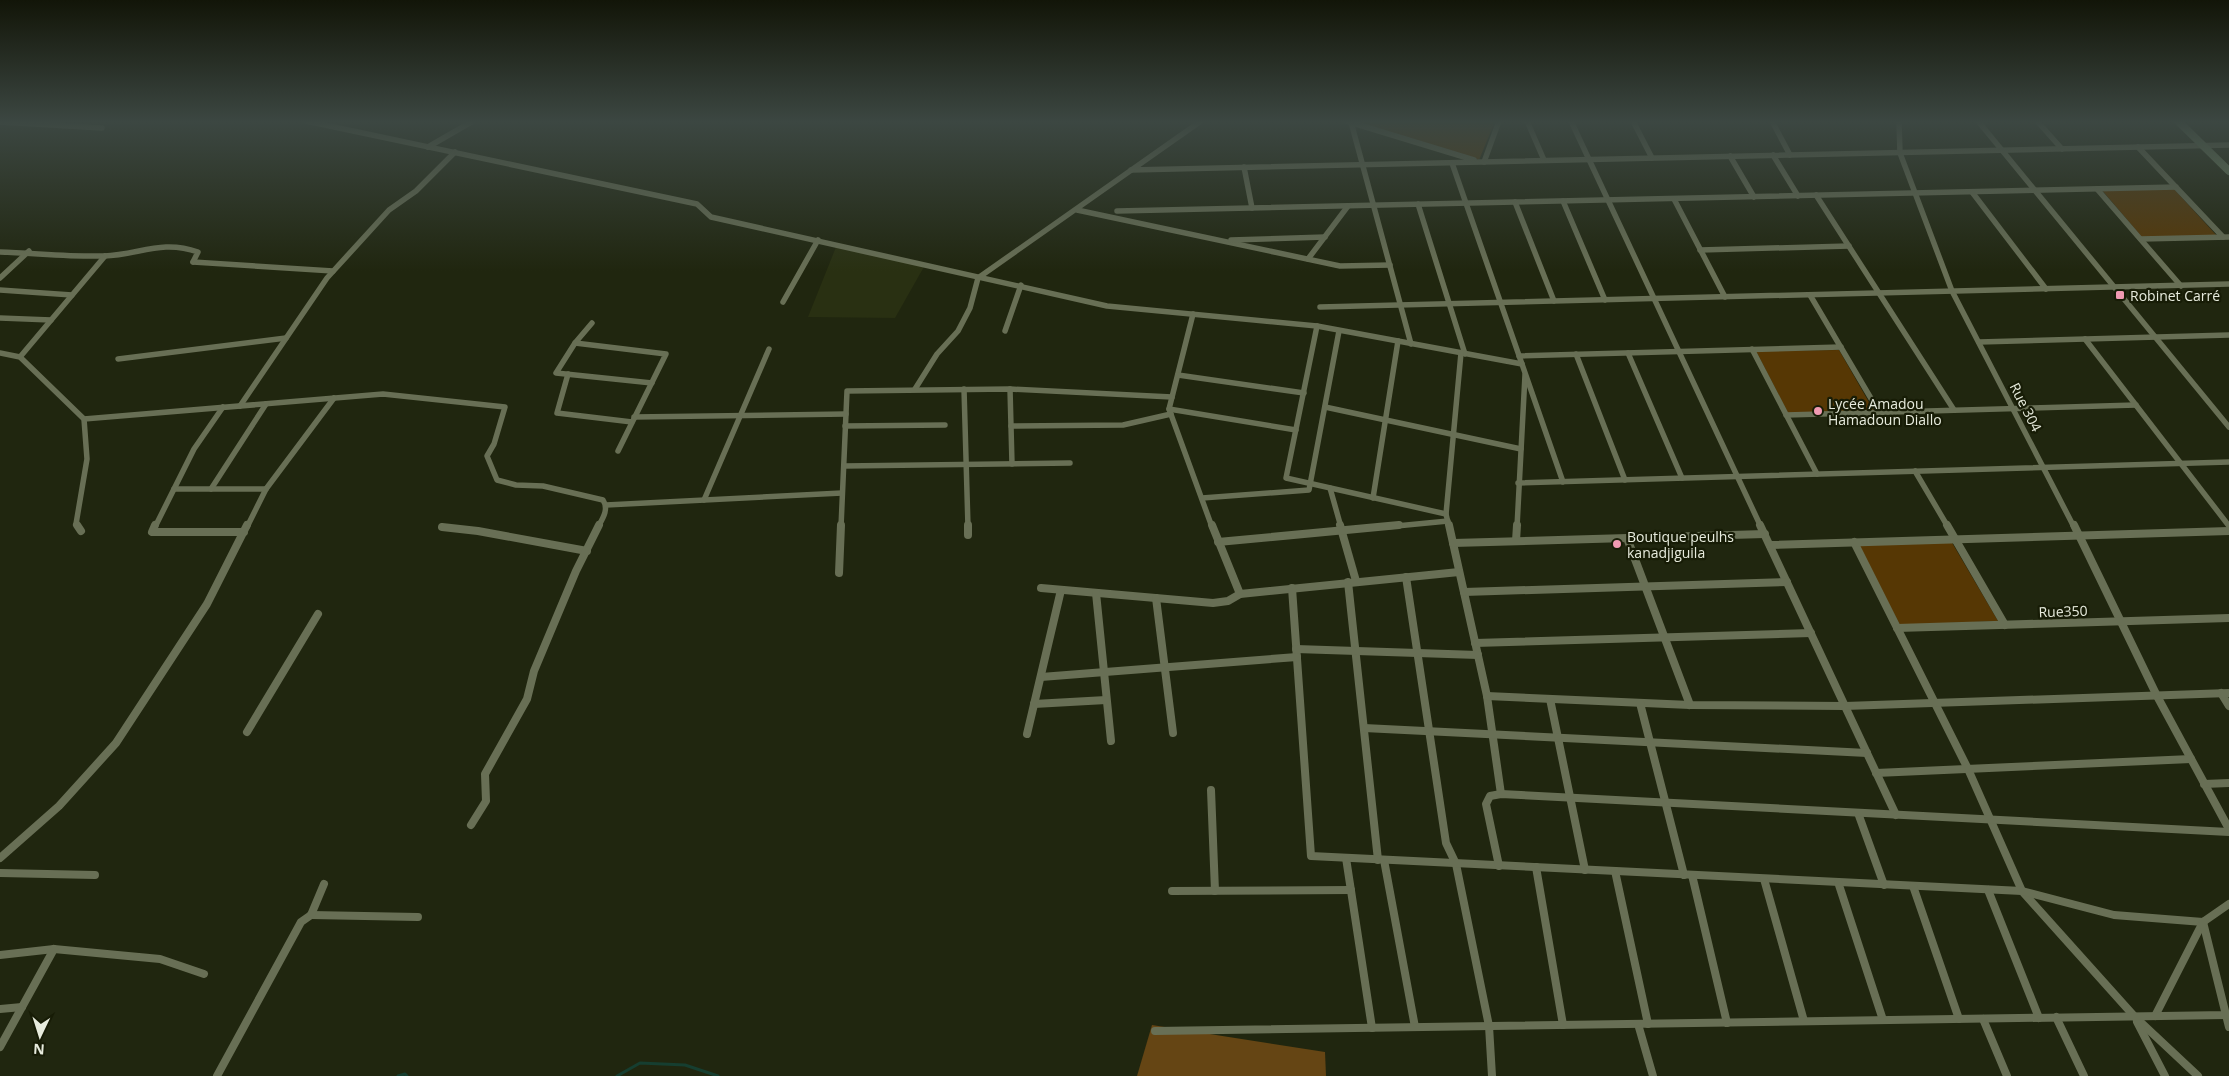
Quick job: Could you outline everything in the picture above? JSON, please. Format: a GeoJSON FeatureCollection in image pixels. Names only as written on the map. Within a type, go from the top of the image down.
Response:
{"type":"FeatureCollection","features":[{"type":"Feature","properties":{"kind":"street"},"geometry":{"type":"LineString","coordinates":[[240,406],[333,271],[389,210],[416,191],[436,171]]}},
{"type":"Feature","properties":{"kind":"street"},"geometry":{"type":"LineString","coordinates":[[544,171],[697,204],[710,217],[818,240],[978,278],[1021,284],[1107,306],[1317,326],[1522,364]]}},
{"type":"Feature","properties":{"kind":"street"},"geometry":{"type":"LineString","coordinates":[[915,389],[937,354],[958,331],[970,308],[978,278],[1077,210],[1129,171]]}},
{"type":"Feature","properties":{"kind":"street"},"geometry":{"type":"LineString","coordinates":[[1245,171],[1252,208]]}},
{"type":"Feature","properties":{"kind":"street"},"geometry":{"type":"LineString","coordinates":[[1364,171],[1411,344]]}},
{"type":"Feature","properties":{"kind":"street"},"geometry":{"type":"LineString","coordinates":[[1455,171],[1563,482]]}},
{"type":"Feature","properties":{"kind":"street"},"geometry":{"type":"LineString","coordinates":[[1594,171],[1896,815]]}},
{"type":"Feature","properties":{"kind":"street"},"geometry":{"type":"LineString","coordinates":[[1739,171],[1754,197]]}},
{"type":"Feature","properties":{"kind":"street"},"geometry":{"type":"LineString","coordinates":[[1783,171],[1798,196]]}},
{"type":"Feature","properties":{"kind":"street","name":"Rue 304"},"geometry":{"type":"LineString","coordinates":[[1907,171],[1952,291],[2079,536],[2157,696],[2229,831]]}},
{"type":"Feature","properties":{"kind":"street"},"geometry":{"type":"LineString","coordinates":[[2020,171],[2229,427]]}},
{"type":"Feature","properties":{"kind":"street"},"geometry":{"type":"LineString","coordinates":[[2161,171],[2226,237]]}},
{"type":"Feature","properties":{"kind":"street"},"geometry":{"type":"LineString","coordinates":[[1118,211],[2176,187]]}},
{"type":"Feature","properties":{"kind":"street"},"geometry":{"type":"LineString","coordinates":[[2096,189],[2181,286]]}},
{"type":"Feature","properties":{"kind":"street"},"geometry":{"type":"LineString","coordinates":[[1972,192],[2046,289]]}},
{"type":"Feature","properties":{"kind":"street"},"geometry":{"type":"LineString","coordinates":[[1816,195],[1954,410]]}},
{"type":"Feature","properties":{"kind":"street"},"geometry":{"type":"LineString","coordinates":[[1674,198],[1725,297]]}},
{"type":"Feature","properties":{"kind":"street"},"geometry":{"type":"LineString","coordinates":[[1563,201],[1605,300]]}},
{"type":"Feature","properties":{"kind":"street"},"geometry":{"type":"LineString","coordinates":[[1515,202],[1554,301]]}},
{"type":"Feature","properties":{"kind":"street"},"geometry":{"type":"LineString","coordinates":[[1418,204],[1463,354],[1446,514],[1487,696],[1501,794]]}},
{"type":"Feature","properties":{"kind":"street"},"geometry":{"type":"LineString","coordinates":[[1308,259],[1348,206]]}},
{"type":"Feature","properties":{"kind":"street"},"geometry":{"type":"LineString","coordinates":[[1077,210],[1340,266],[1390,265]]}},
{"type":"Feature","properties":{"kind":"street"},"geometry":{"type":"LineString","coordinates":[[1220,240],[1325,237]]}},
{"type":"Feature","properties":{"kind":"street"},"geometry":{"type":"LineString","coordinates":[[2140,239],[2226,237]]}},
{"type":"Feature","properties":{"kind":"street"},"geometry":{"type":"LineString","coordinates":[[782,302],[818,240]]}},
{"type":"Feature","properties":{"kind":"street"},"geometry":{"type":"LineString","coordinates":[[1700,250],[1849,246]]}},
{"type":"Feature","properties":{"kind":"street"},"geometry":{"type":"LineString","coordinates":[[0,252],[29,251],[105,256],[148,247],[184,247],[198,252],[197,258],[193,262],[333,271]]}},
{"type":"Feature","properties":{"kind":"street"},"geometry":{"type":"LineString","coordinates":[[0,278],[29,251]]}},
{"type":"Feature","properties":{"kind":"street"},"geometry":{"type":"LineString","coordinates":[[20,357],[105,256]]}},
{"type":"Feature","properties":{"kind":"street"},"geometry":{"type":"LineString","coordinates":[[1005,331],[1021,284]]}},
{"type":"Feature","properties":{"kind":"street"},"geometry":{"type":"LineString","coordinates":[[1320,307],[2229,284]]}},
{"type":"Feature","properties":{"kind":"street"},"geometry":{"type":"LineString","coordinates":[[0,290],[72,295]]}},
{"type":"Feature","properties":{"kind":"street"},"geometry":{"type":"LineString","coordinates":[[1810,295],[1879,412]]}},
{"type":"Feature","properties":{"kind":"street"},"geometry":{"type":"LineString","coordinates":[[1193,314],[1170,411],[1218,542],[1240,594]]}},
{"type":"Feature","properties":{"kind":"street"},"geometry":{"type":"LineString","coordinates":[[0,318],[51,320]]}},
{"type":"Feature","properties":{"kind":"street"},"geometry":{"type":"LineString","coordinates":[[592,323],[575,342],[556,373],[652,383]]}},
{"type":"Feature","properties":{"kind":"street"},"geometry":{"type":"LineString","coordinates":[[1317,326],[1286,478],[1446,514]]}},
{"type":"Feature","properties":{"kind":"street"},"geometry":{"type":"LineString","coordinates":[[1202,498],[1308,490],[1339,330]]}},
{"type":"Feature","properties":{"kind":"street"},"geometry":{"type":"LineString","coordinates":[[1979,342],[2228,337]]}},
{"type":"Feature","properties":{"kind":"street"},"geometry":{"type":"LineString","coordinates":[[118,358],[286,338]]}},
{"type":"Feature","properties":{"kind":"street"},"geometry":{"type":"LineString","coordinates":[[2085,339],[2229,526]]}},
{"type":"Feature","properties":{"kind":"street"},"geometry":{"type":"LineString","coordinates":[[1373,498],[1398,341]]}},
{"type":"Feature","properties":{"kind":"street"},"geometry":{"type":"LineString","coordinates":[[575,342],[666,354],[618,451]]}},
{"type":"Feature","properties":{"kind":"street"},"geometry":{"type":"LineString","coordinates":[[1519,356],[1841,347]]}},
{"type":"Feature","properties":{"kind":"street"},"geometry":{"type":"LineString","coordinates":[[704,500],[769,350]]}},
{"type":"Feature","properties":{"kind":"street"},"geometry":{"type":"LineString","coordinates":[[1752,350],[1817,474]]}},
{"type":"Feature","properties":{"kind":"street"},"geometry":{"type":"LineString","coordinates":[[0,353],[20,357],[84,419],[84,442],[87,459],[76,524],[81,530]]}},
{"type":"Feature","properties":{"kind":"street"},"geometry":{"type":"LineString","coordinates":[[1628,353],[1682,478]]}},
{"type":"Feature","properties":{"kind":"street"},"geometry":{"type":"LineString","coordinates":[[1576,354],[1625,480]]}},
{"type":"Feature","properties":{"kind":"street"},"geometry":{"type":"LineString","coordinates":[[1516,541],[1525,372]]}},
{"type":"Feature","properties":{"kind":"street"},"geometry":{"type":"LineString","coordinates":[[568,374],[557,413],[633,420],[846,414]]}},
{"type":"Feature","properties":{"kind":"street"},"geometry":{"type":"LineString","coordinates":[[1178,375],[1304,393]]}},
{"type":"Feature","properties":{"kind":"street"},"geometry":{"type":"LineString","coordinates":[[964,389],[968,535]]}},
{"type":"Feature","properties":{"kind":"street"},"geometry":{"type":"LineString","coordinates":[[839,573],[847,391],[1010,389],[1172,397]]}},
{"type":"Feature","properties":{"kind":"street"},"geometry":{"type":"LineString","coordinates":[[1010,389],[1012,464]]}},
{"type":"Feature","properties":{"kind":"street"},"geometry":{"type":"LineString","coordinates":[[84,419],[383,394],[505,407],[494,444],[487,456],[497,480],[603,500],[606,505],[605,514],[586,551],[534,671],[527,699],[504,736],[485,774],[486,801],[471,825]]}},
{"type":"Feature","properties":{"kind":"street"},"geometry":{"type":"LineString","coordinates":[[0,858],[58,806],[116,743],[207,604],[266,489],[334,398]]}},
{"type":"Feature","properties":{"kind":"street"},"geometry":{"type":"LineString","coordinates":[[211,489],[266,404]]}},
{"type":"Feature","properties":{"kind":"street"},"geometry":{"type":"LineString","coordinates":[[1786,415],[2136,405]]}},
{"type":"Feature","properties":{"kind":"street"},"geometry":{"type":"LineString","coordinates":[[223,407],[194,449],[152,532],[244,532]]}},
{"type":"Feature","properties":{"kind":"street"},"geometry":{"type":"LineString","coordinates":[[1324,407],[1521,449]]}},
{"type":"Feature","properties":{"kind":"street"},"geometry":{"type":"LineString","coordinates":[[1011,426],[1123,424],[1170,411],[1296,430]]}},
{"type":"Feature","properties":{"kind":"street"},"geometry":{"type":"LineString","coordinates":[[845,426],[945,425]]}},
{"type":"Feature","properties":{"kind":"street"},"geometry":{"type":"LineString","coordinates":[[1518,483],[2229,462]]}},
{"type":"Feature","properties":{"kind":"street"},"geometry":{"type":"LineString","coordinates":[[844,466],[1070,463]]}},
{"type":"Feature","properties":{"kind":"street"},"geometry":{"type":"LineString","coordinates":[[1915,471],[2006,625]]}},
{"type":"Feature","properties":{"kind":"street"},"geometry":{"type":"LineString","coordinates":[[1330,488],[1356,581]]}},
{"type":"Feature","properties":{"kind":"street"},"geometry":{"type":"LineString","coordinates":[[174,489],[266,489]]}},
{"type":"Feature","properties":{"kind":"street"},"geometry":{"type":"LineString","coordinates":[[606,505],[842,492]]}},
{"type":"Feature","properties":{"kind":"street"},"geometry":{"type":"LineString","coordinates":[[1218,542],[1448,521]]}},
{"type":"Feature","properties":{"kind":"street"},"geometry":{"type":"LineString","coordinates":[[442,527],[459,528],[540,545],[586,551]]}},
{"type":"Feature","properties":{"kind":"street"},"geometry":{"type":"LineString","coordinates":[[1770,545],[2229,531]]}},
{"type":"Feature","properties":{"kind":"street"},"geometry":{"type":"LineString","coordinates":[[1453,543],[1764,534]]}},
{"type":"Feature","properties":{"kind":"street"},"geometry":{"type":"LineString","coordinates":[[1627,538],[1690,705]]}},
{"type":"Feature","properties":{"kind":"street"},"geometry":{"type":"LineString","coordinates":[[1854,542],[1968,769],[2022,891],[2134,1016],[2198,1076]]}},
{"type":"Feature","properties":{"kind":"street"},"geometry":{"type":"LineString","coordinates":[[1041,588],[1213,603],[1228,601],[1240,594],[1459,572]]}},
{"type":"Feature","properties":{"kind":"street"},"geometry":{"type":"LineString","coordinates":[[1406,577],[1446,843],[1456,864],[1489,1026],[1492,1076]]}},
{"type":"Feature","properties":{"kind":"street"},"geometry":{"type":"LineString","coordinates":[[1348,582],[1381,860],[1415,1028]]}},
{"type":"Feature","properties":{"kind":"street"},"geometry":{"type":"LineString","coordinates":[[1464,592],[1787,582]]}},
{"type":"Feature","properties":{"kind":"street"},"geometry":{"type":"LineString","coordinates":[[1292,588],[1311,856],[2022,891],[2114,915],[2203,922]]}},
{"type":"Feature","properties":{"kind":"street"},"geometry":{"type":"LineString","coordinates":[[1027,734],[1061,590]]}},
{"type":"Feature","properties":{"kind":"street"},"geometry":{"type":"LineString","coordinates":[[1096,593],[1110,741]]}},
{"type":"Feature","properties":{"kind":"street"},"geometry":{"type":"LineString","coordinates":[[1156,598],[1173,733]]}},
{"type":"Feature","properties":{"kind":"street"},"geometry":{"type":"LineString","coordinates":[[247,732],[318,614]]}},
{"type":"Feature","properties":{"kind":"street","name":"Rue350"},"geometry":{"type":"LineString","coordinates":[[1897,628],[2229,618]]}},
{"type":"Feature","properties":{"kind":"street"},"geometry":{"type":"LineString","coordinates":[[1475,644],[1811,633]]}},
{"type":"Feature","properties":{"kind":"street"},"geometry":{"type":"LineString","coordinates":[[1296,649],[1478,655]]}},
{"type":"Feature","properties":{"kind":"street"},"geometry":{"type":"LineString","coordinates":[[1041,677],[1297,657]]}},
{"type":"Feature","properties":{"kind":"street"},"geometry":{"type":"LineString","coordinates":[[1487,696],[1690,705],[1845,706],[2225,693],[2229,706]]}},
{"type":"Feature","properties":{"kind":"street"},"geometry":{"type":"LineString","coordinates":[[1550,699],[1585,870]]}},
{"type":"Feature","properties":{"kind":"street"},"geometry":{"type":"LineString","coordinates":[[1034,704],[1106,700]]}},
{"type":"Feature","properties":{"kind":"street"},"geometry":{"type":"LineString","coordinates":[[1640,703],[1727,1022]]}},
{"type":"Feature","properties":{"kind":"street"},"geometry":{"type":"LineString","coordinates":[[1364,728],[1867,753]]}},
{"type":"Feature","properties":{"kind":"street"},"geometry":{"type":"LineString","coordinates":[[1876,773],[2192,760]]}},
{"type":"Feature","properties":{"kind":"street"},"geometry":{"type":"LineString","coordinates":[[2204,784],[2229,783]]}},
{"type":"Feature","properties":{"kind":"street"},"geometry":{"type":"LineString","coordinates":[[1211,790],[1215,891]]}},
{"type":"Feature","properties":{"kind":"street"},"geometry":{"type":"LineString","coordinates":[[1499,866],[1486,804],[1490,796],[1501,794],[2229,831]]}},
{"type":"Feature","properties":{"kind":"street"},"geometry":{"type":"LineString","coordinates":[[1858,813],[1884,884]]}},
{"type":"Feature","properties":{"kind":"street"},"geometry":{"type":"LineString","coordinates":[[1346,858],[1372,1028]]}},
{"type":"Feature","properties":{"kind":"street"},"geometry":{"type":"LineString","coordinates":[[1536,868],[1563,1025]]}},
{"type":"Feature","properties":{"kind":"street"},"geometry":{"type":"LineString","coordinates":[[1614,871],[1648,1024]]}},
{"type":"Feature","properties":{"kind":"street"},"geometry":{"type":"LineString","coordinates":[[0,873],[95,875]]}},
{"type":"Feature","properties":{"kind":"street"},"geometry":{"type":"LineString","coordinates":[[1764,878],[1804,1022]]}},
{"type":"Feature","properties":{"kind":"street"},"geometry":{"type":"LineString","coordinates":[[1838,882],[1883,1020]]}},
{"type":"Feature","properties":{"kind":"street"},"geometry":{"type":"LineString","coordinates":[[217,1076],[301,922],[311,915],[324,884]]}},
{"type":"Feature","properties":{"kind":"street"},"geometry":{"type":"LineString","coordinates":[[1913,886],[1959,1019]]}},
{"type":"Feature","properties":{"kind":"street"},"geometry":{"type":"LineString","coordinates":[[1172,891],[1351,890]]}},
{"type":"Feature","properties":{"kind":"street"},"geometry":{"type":"LineString","coordinates":[[1988,890],[2039,1018]]}},
{"type":"Feature","properties":{"kind":"street"},"geometry":{"type":"LineString","coordinates":[[2154,1016],[2203,922],[2229,904]]}},
{"type":"Feature","properties":{"kind":"street"},"geometry":{"type":"LineString","coordinates":[[311,915],[418,916]]}},
{"type":"Feature","properties":{"kind":"street"},"geometry":{"type":"LineString","coordinates":[[2203,922],[2229,1028]]}},
{"type":"Feature","properties":{"kind":"street"},"geometry":{"type":"LineString","coordinates":[[0,955],[54,949],[160,959],[204,974]]}},
{"type":"Feature","properties":{"kind":"street"},"geometry":{"type":"LineString","coordinates":[[0,1047],[54,949]]}},
{"type":"Feature","properties":{"kind":"street"},"geometry":{"type":"LineString","coordinates":[[0,1009],[22,1006]]}},
{"type":"Feature","properties":{"kind":"street"},"geometry":{"type":"LineString","coordinates":[[1155,1031],[2226,1015]]}},
{"type":"Feature","properties":{"kind":"street"},"geometry":{"type":"LineString","coordinates":[[2134,1016],[2165,1076]]}},
{"type":"Feature","properties":{"kind":"street"},"geometry":{"type":"LineString","coordinates":[[2056,1018],[2084,1076]]}},
{"type":"Feature","properties":{"kind":"street"},"geometry":{"type":"LineString","coordinates":[[1983,1019],[2007,1076]]}},
{"type":"Feature","properties":{"kind":"street"},"geometry":{"type":"LineString","coordinates":[[1638,1024],[1653,1076]]}},
{"type":"Feature","properties":{"kind":"shaded area"},"geometry":{"type":"Polygon","coordinates":[[[2173,188],[2217,236],[2142,237],[2101,189],[2173,188]]]}},
{"type":"Feature","properties":{"kind":"shaded area"},"geometry":{"type":"Polygon","coordinates":[[[836,247],[925,265],[895,318],[808,317],[836,247]]]}},
{"type":"Feature","properties":{"kind":"shaded area"},"geometry":{"type":"Polygon","coordinates":[[[1839,350],[1874,411],[1788,413],[1756,351],[1839,350]]]}},
{"type":"Feature","properties":{"kind":"shaded area"},"geometry":{"type":"Polygon","coordinates":[[[1951,541],[1998,621],[1900,625],[1857,544],[1951,541]]]}},
{"type":"Feature","properties":{"kind":"shaded area"},"geometry":{"type":"Polygon","coordinates":[[[1152,1025],[1325,1052],[1326,1076],[1137,1076],[1152,1025]]]}},
{"type":"Feature","properties":{"kind":"waterway"},"geometry":{"type":"LineString","coordinates":[[617,1076],[640,1063],[685,1065],[718,1076]]}},
{"type":"Feature","properties":{"kind":"waterway"},"geometry":{"type":"LineString","coordinates":[[398,1076],[405,1074],[407,1076]]}},
{"type":"Feature","properties":{"kind":"place","name":"Robinet Carré"},"geometry":{"type":"Point","coordinates":[2120,295]}},
{"type":"Feature","properties":{"kind":"place","name":"Lycée Amadou Hamadoun Diallo"},"geometry":{"type":"Point","coordinates":[1818,411]}},
{"type":"Feature","properties":{"kind":"place","name":"Boutique peulhs kanadjiguila"},"geometry":{"type":"Point","coordinates":[1617,544]}}]}
